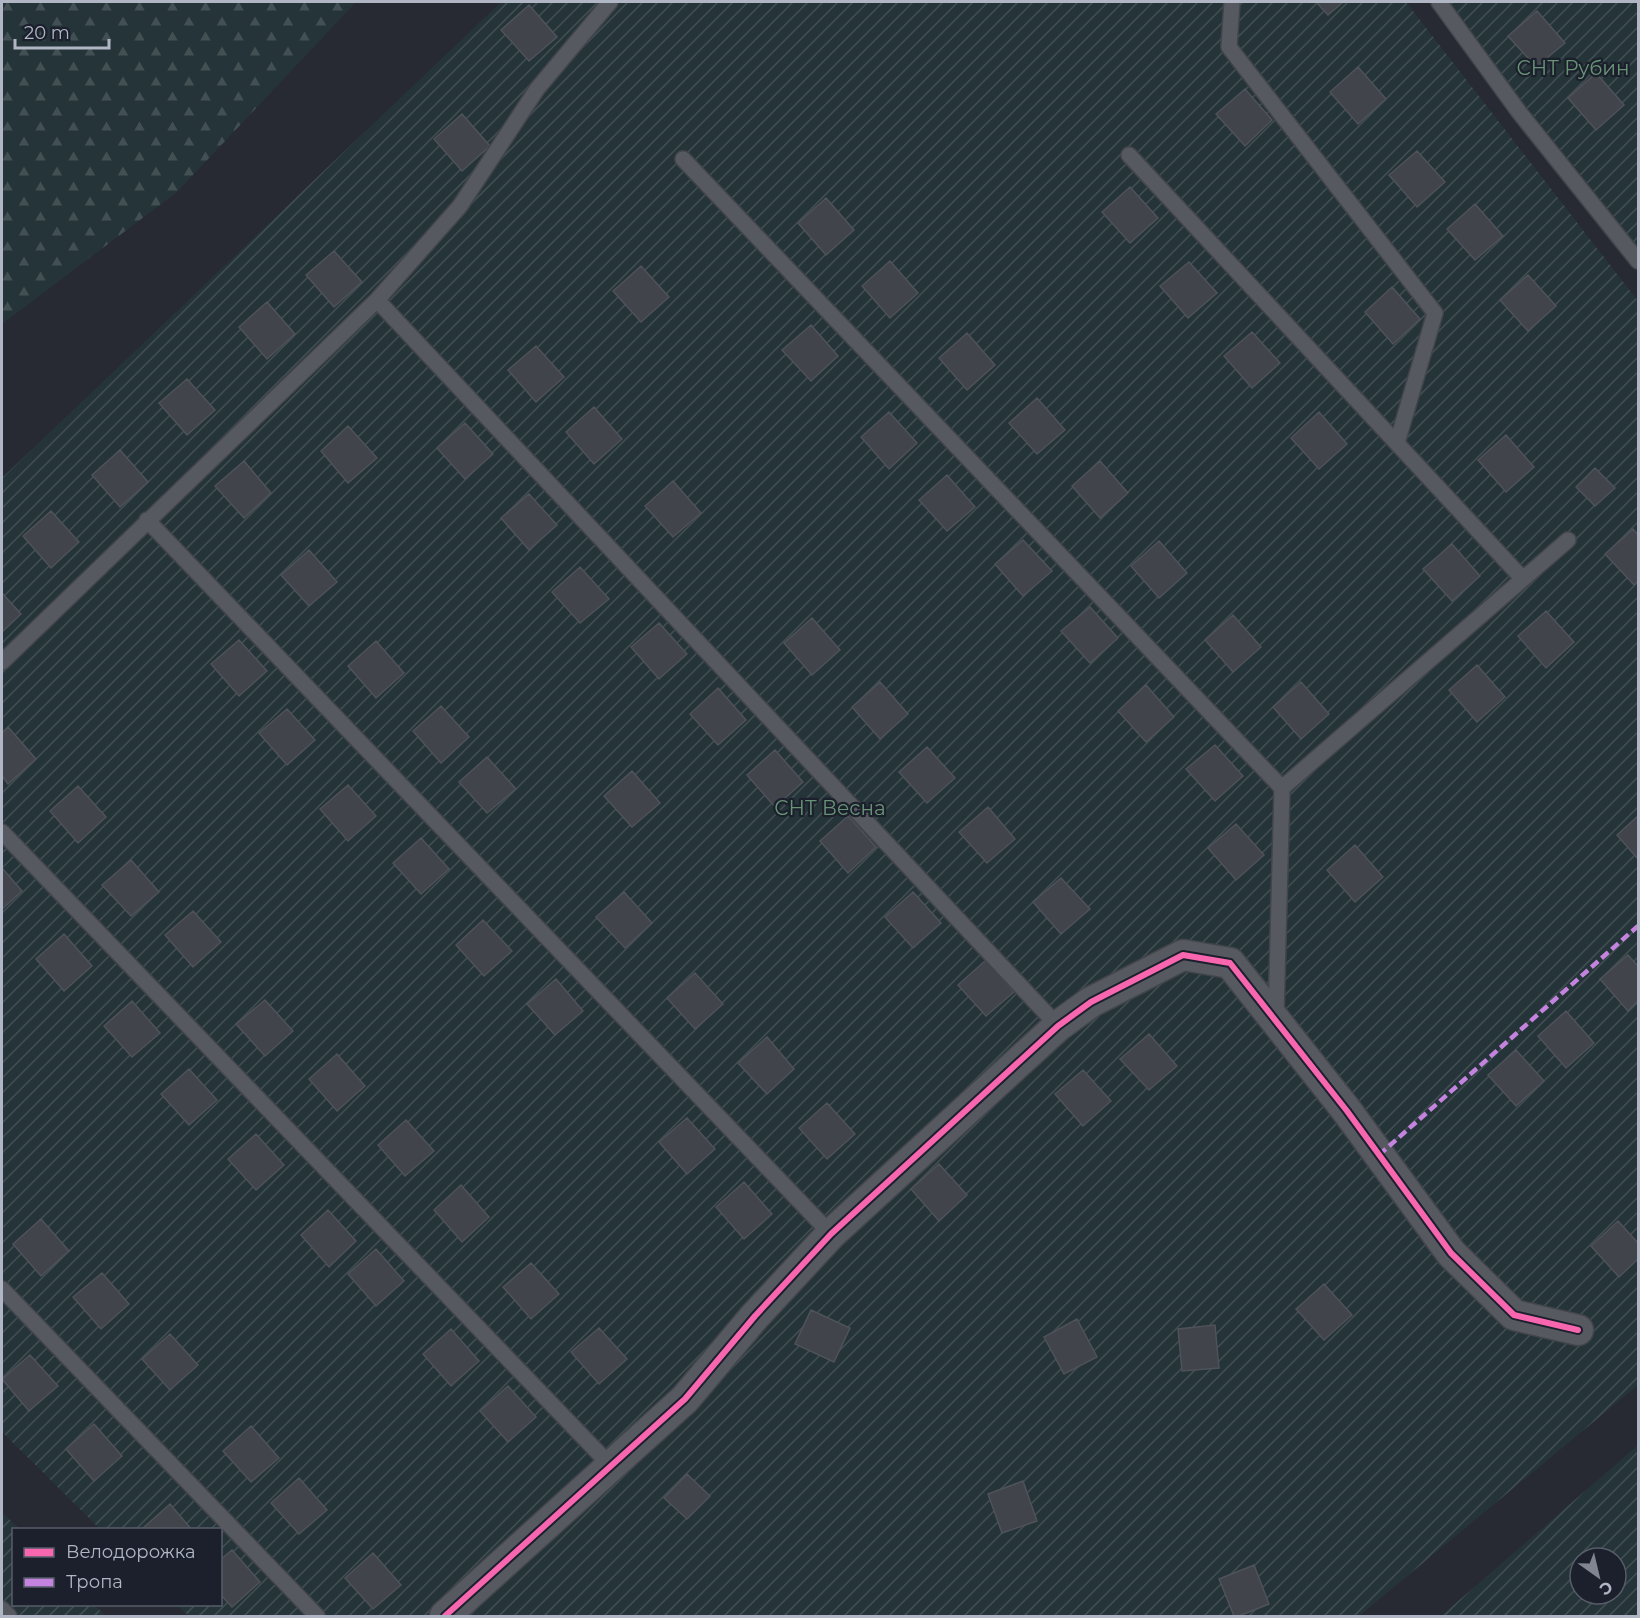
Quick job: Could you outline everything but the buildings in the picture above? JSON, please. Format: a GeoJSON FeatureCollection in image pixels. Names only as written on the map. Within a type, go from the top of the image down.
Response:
{"type":"FeatureCollection","features":[{"type":"Feature","properties":{"kind":"street"},"geometry":{"type":"LineString","coordinates":[[445,1617],[686,1399],[755,1316],[831,1234],[1058,1026],[1091,1002],[1183,955],[1230,963],[1347,1111],[1451,1253],[1514,1315],[1578,1330]]}},
{"type":"Feature","properties":{"kind":"lane"},"geometry":{"type":"LineString","coordinates":[[2,662],[377,300],[460,206],[537,89],[610,2]]}},
{"type":"Feature","properties":{"kind":"lane"},"geometry":{"type":"LineString","coordinates":[[1232,2],[1229,47],[1435,313],[1397,443]]}},
{"type":"Feature","properties":{"kind":"lane"},"geometry":{"type":"LineString","coordinates":[[1439,2],[1519,112],[1638,261]]}},
{"type":"Feature","properties":{"kind":"lane"},"geometry":{"type":"LineString","coordinates":[[1129,155],[1523,579]]}},
{"type":"Feature","properties":{"kind":"lane"},"geometry":{"type":"LineString","coordinates":[[682,159],[1282,788],[1276,1022]]}},
{"type":"Feature","properties":{"kind":"lane"},"geometry":{"type":"LineString","coordinates":[[377,300],[1058,1026]]}},
{"type":"Feature","properties":{"kind":"lane"},"geometry":{"type":"LineString","coordinates":[[147,520],[831,1234]]}},
{"type":"Feature","properties":{"kind":"lane"},"geometry":{"type":"LineString","coordinates":[[1282,788],[1568,540]]}},
{"type":"Feature","properties":{"kind":"lane"},"geometry":{"type":"LineString","coordinates":[[2,831],[611,1466]]}},
{"type":"Feature","properties":{"kind":"lane"},"geometry":{"type":"LineString","coordinates":[[2,1289],[317,1617]]}},
{"type":"Feature","properties":{"kind":"lane"},"geometry":{"type":"LineString","coordinates":[[2,1609],[9,1617]]}},
{"type":"Feature","properties":{"kind":"green space"},"geometry":{"type":"Polygon","coordinates":[[[2,2],[356,2],[177,192],[2,324],[2,2]]]}},
{"type":"Feature","properties":{"kind":"green space","name":"СНТ Весна"},"geometry":{"type":"Polygon","coordinates":[[[501,2],[1406,2],[1638,301],[1638,1385],[1359,1616],[189,1616],[178,1606],[222,1606],[222,1528],[99,1528],[2,1432],[2,478],[501,2]]]}},
{"type":"Feature","properties":{"kind":"green space","name":"СНТ Рубин"},"geometry":{"type":"Polygon","coordinates":[[[1438,2],[1638,2],[1638,257],[1438,2]]]}},
{"type":"Feature","properties":{"kind":"green space"},"geometry":{"type":"Polygon","coordinates":[[[1637,1446],[1638,1616],[1441,1616],[1637,1446]]]}},
{"type":"Feature","properties":{"kind":"green space"},"geometry":{"type":"Polygon","coordinates":[[[2,1512],[18,1528],[12,1528],[12,1606],[95,1606],[106,1616],[2,1616],[2,1512]]]}},
{"type":"Feature","properties":{"kind":"marked path"},"geometry":{"type":"LineString","coordinates":[[1379,1155],[1638,926]]}},
{"type":"Feature","properties":{"kind":"cycle path"},"geometry":{"type":"LineString","coordinates":[[445,1616],[685,1399],[755,1316],[831,1234],[1058,1026],[1091,1002],[1183,955],[1230,963],[1347,1111],[1451,1253],[1514,1315],[1578,1330]]}}]}
